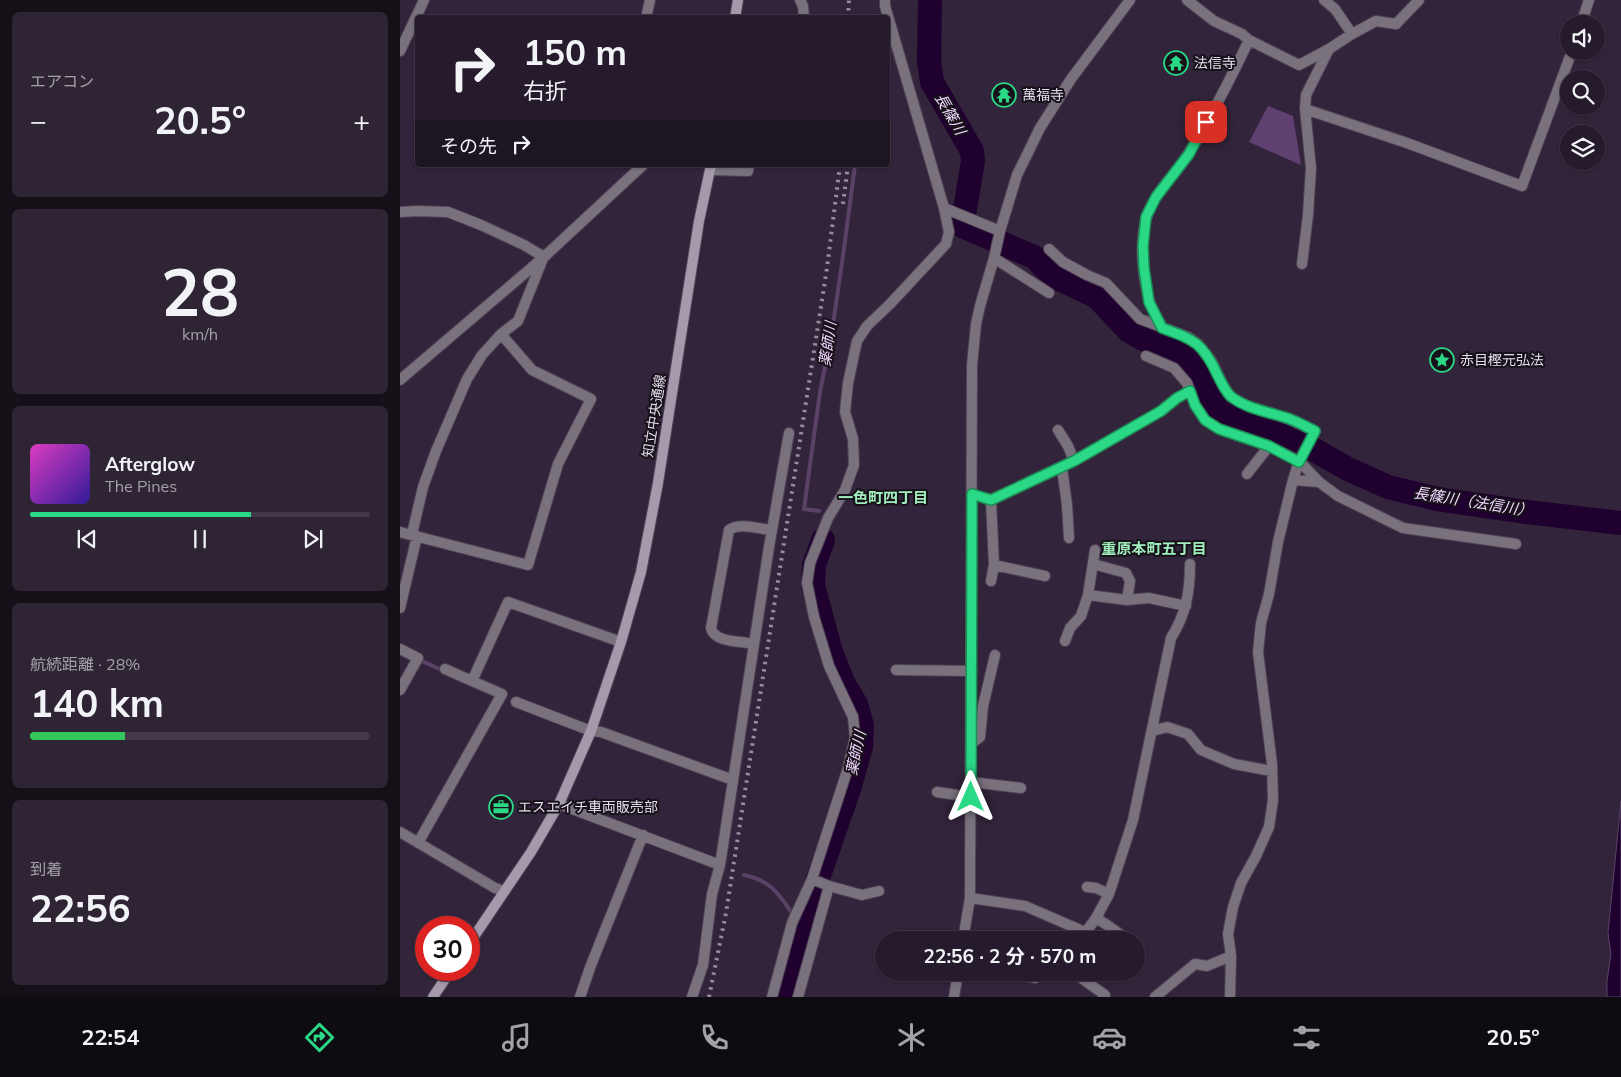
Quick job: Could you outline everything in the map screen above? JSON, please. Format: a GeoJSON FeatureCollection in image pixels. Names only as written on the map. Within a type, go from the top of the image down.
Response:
{"type":"FeatureCollection","features":[{"type":"Feature","properties":{"kind":"street"},"geometry":{"type":"LineString","coordinates":[[417,15],[424,0]]}},
{"type":"Feature","properties":{"kind":"street"},"geometry":{"type":"LineString","coordinates":[[647,15],[650,0]]}},
{"type":"Feature","properties":{"kind":"street"},"geometry":{"type":"LineString","coordinates":[[736,15],[738,0]]}},
{"type":"Feature","properties":{"kind":"street"},"geometry":{"type":"LineString","coordinates":[[800,0],[804,6],[804,15]]}},
{"type":"Feature","properties":{"kind":"street"},"geometry":{"type":"LineString","coordinates":[[884,0],[888,15]]}},
{"type":"Feature","properties":{"kind":"street"},"geometry":{"type":"LineString","coordinates":[[964,931],[970,898],[972,365],[976,324],[1017,175],[1040,128],[1071,79],[1130,0]]}},
{"type":"Feature","properties":{"kind":"street"},"geometry":{"type":"LineString","coordinates":[[1187,0],[1199,4],[1214,21],[1242,34],[1249,40],[1299,66],[1376,21],[1396,24],[1418,0]]}},
{"type":"Feature","properties":{"kind":"street"},"geometry":{"type":"LineString","coordinates":[[1324,0],[1335,9],[1352,34]]}},
{"type":"Feature","properties":{"kind":"street"},"geometry":{"type":"LineString","coordinates":[[1584,15],[1590,0]]}},
{"type":"Feature","properties":{"kind":"street"},"geometry":{"type":"LineString","coordinates":[[400,51],[415,19]]}},
{"type":"Feature","properties":{"kind":"street"},"geometry":{"type":"LineString","coordinates":[[772,997],[792,923],[812,879],[848,768],[855,736],[853,717],[829,666],[814,617],[807,583],[810,563],[828,518],[845,490],[854,465],[853,439],[846,412],[848,383],[857,341],[867,326],[946,244],[949,232],[944,208],[890,23]]}},
{"type":"Feature","properties":{"kind":"street"},"geometry":{"type":"LineString","coordinates":[[1162,328],[1149,302],[1144,268],[1143,246],[1146,217],[1156,197],[1189,154],[1233,74],[1249,40]]}},
{"type":"Feature","properties":{"kind":"street"},"geometry":{"type":"LineString","coordinates":[[1302,264],[1311,168],[1305,109],[1306,95],[1329,49]]}},
{"type":"Feature","properties":{"kind":"street"},"geometry":{"type":"LineString","coordinates":[[1305,109],[1398,140],[1522,186],[1569,60]]}},
{"type":"Feature","properties":{"kind":"street"},"geometry":{"type":"LineString","coordinates":[[400,380],[544,257],[638,167]]}},
{"type":"Feature","properties":{"kind":"street"},"geometry":{"type":"LineString","coordinates":[[710,167],[748,171],[749,167]]}},
{"type":"Feature","properties":{"kind":"street","name":"知立中央通線"},"geometry":{"type":"LineString","coordinates":[[480,927],[531,852],[559,804],[591,731],[621,642],[641,572],[658,483],[699,221],[710,167]]}},
{"type":"Feature","properties":{"kind":"street"},"geometry":{"type":"LineString","coordinates":[[944,208],[1000,234]]}},
{"type":"Feature","properties":{"kind":"street"},"geometry":{"type":"LineString","coordinates":[[400,212],[417,210],[448,212],[524,245],[544,257]]}},
{"type":"Feature","properties":{"kind":"street"},"geometry":{"type":"LineString","coordinates":[[1049,250],[1063,262],[1106,283],[1140,319],[1188,337],[1198,344],[1212,362],[1231,398],[1248,406],[1289,419],[1315,431],[1299,462],[1293,480],[1261,623],[1258,652],[1272,771],[1273,800],[1269,827],[1232,907],[1228,934],[1231,956],[1230,997]]}},
{"type":"Feature","properties":{"kind":"street"},"geometry":{"type":"LineString","coordinates":[[996,252],[1048,293]]}},
{"type":"Feature","properties":{"kind":"street"},"geometry":{"type":"LineString","coordinates":[[400,608],[423,487],[436,451],[467,379],[482,355],[500,334],[518,320],[544,257]]}},
{"type":"Feature","properties":{"kind":"street"},"geometry":{"type":"LineString","coordinates":[[400,532],[528,565],[558,464],[591,399],[532,370],[500,334]]}},
{"type":"Feature","properties":{"kind":"street"},"geometry":{"type":"LineString","coordinates":[[1146,356],[1174,368],[1186,383],[1195,405],[1205,420],[1219,429],[1269,446],[1299,462],[1319,482],[1338,496],[1403,528],[1516,544]]}},
{"type":"Feature","properties":{"kind":"street"},"geometry":{"type":"LineString","coordinates":[[972,494],[991,500],[1062,468],[1161,411],[1177,398],[1190,391]]}},
{"type":"Feature","properties":{"kind":"street"},"geometry":{"type":"LineString","coordinates":[[1058,430],[1068,446],[1074,461]]}},
{"type":"Feature","properties":{"kind":"street"},"geometry":{"type":"LineString","coordinates":[[692,997],[703,965],[712,894],[720,865],[788,433]]}},
{"type":"Feature","properties":{"kind":"street"},"geometry":{"type":"LineString","coordinates":[[1247,474],[1269,446]]}},
{"type":"Feature","properties":{"kind":"street"},"geometry":{"type":"LineString","coordinates":[[1062,468],[1068,505],[1069,538]]}},
{"type":"Feature","properties":{"kind":"street"},"geometry":{"type":"LineString","coordinates":[[1293,480],[1319,482]]}},
{"type":"Feature","properties":{"kind":"street"},"geometry":{"type":"LineString","coordinates":[[991,500],[994,565],[991,581]]}},
{"type":"Feature","properties":{"kind":"street"},"geometry":{"type":"LineString","coordinates":[[754,644],[719,638],[712,632],[711,628],[729,530],[738,526],[772,530]]}},
{"type":"Feature","properties":{"kind":"street"},"geometry":{"type":"LineString","coordinates":[[1065,641],[1070,628],[1082,616],[1088,595],[1095,550]]}},
{"type":"Feature","properties":{"kind":"street"},"geometry":{"type":"LineString","coordinates":[[1093,564],[1126,573],[1130,581],[1127,600]]}},
{"type":"Feature","properties":{"kind":"street"},"geometry":{"type":"LineString","coordinates":[[1087,931],[1109,894],[1133,820],[1171,638],[1180,624],[1186,606],[1190,586],[1190,564]]}},
{"type":"Feature","properties":{"kind":"street"},"geometry":{"type":"LineString","coordinates":[[994,565],[1046,576]]}},
{"type":"Feature","properties":{"kind":"street"},"geometry":{"type":"LineString","coordinates":[[1088,595],[1127,600],[1149,598],[1186,606]]}},
{"type":"Feature","properties":{"kind":"street"},"geometry":{"type":"LineString","coordinates":[[472,681],[508,602],[621,642]]}},
{"type":"Feature","properties":{"kind":"street"},"geometry":{"type":"LineString","coordinates":[[400,649],[418,658],[400,690]]}},
{"type":"Feature","properties":{"kind":"street"},"geometry":{"type":"LineString","coordinates":[[971,744],[980,737],[983,706],[995,655]]}},
{"type":"Feature","properties":{"kind":"street"},"geometry":{"type":"LineString","coordinates":[[418,842],[502,694],[445,669]]}},
{"type":"Feature","properties":{"kind":"street"},"geometry":{"type":"LineString","coordinates":[[896,670],[972,671]]}},
{"type":"Feature","properties":{"kind":"street"},"geometry":{"type":"LineString","coordinates":[[516,702],[591,731],[601,732],[733,780]]}},
{"type":"Feature","properties":{"kind":"street"},"geometry":{"type":"LineString","coordinates":[[1152,732],[1167,727],[1188,734],[1201,750],[1234,764],[1272,771]]}},
{"type":"Feature","properties":{"kind":"street"},"geometry":{"type":"LineString","coordinates":[[971,782],[1021,788]]}},
{"type":"Feature","properties":{"kind":"street"},"geometry":{"type":"LineString","coordinates":[[937,792],[971,797]]}},
{"type":"Feature","properties":{"kind":"street"},"geometry":{"type":"LineString","coordinates":[[559,804],[720,865]]}},
{"type":"Feature","properties":{"kind":"street"},"geometry":{"type":"LineString","coordinates":[[400,832],[495,888],[504,891]]}},
{"type":"Feature","properties":{"kind":"street"},"geometry":{"type":"LineString","coordinates":[[580,997],[643,835]]}},
{"type":"Feature","properties":{"kind":"street"},"geometry":{"type":"LineString","coordinates":[[812,879],[862,895],[879,891]]}},
{"type":"Feature","properties":{"kind":"street"},"geometry":{"type":"LineString","coordinates":[[798,997],[828,885]]}},
{"type":"Feature","properties":{"kind":"street"},"geometry":{"type":"LineString","coordinates":[[1087,888],[1096,888],[1109,894]]}},
{"type":"Feature","properties":{"kind":"street"},"geometry":{"type":"LineString","coordinates":[[970,898],[1025,906],[1073,931]]}},
{"type":"Feature","properties":{"kind":"street"},"geometry":{"type":"LineString","coordinates":[[1096,918],[1116,931]]}},
{"type":"Feature","properties":{"kind":"street"},"geometry":{"type":"LineString","coordinates":[[1155,997],[1196,964],[1207,966],[1231,956]]}},
{"type":"Feature","properties":{"kind":"street"},"geometry":{"type":"LineString","coordinates":[[433,997],[444,981]]}},
{"type":"Feature","properties":{"kind":"street"},"geometry":{"type":"LineString","coordinates":[[954,997],[957,981]]}},
{"type":"Feature","properties":{"kind":"street"},"geometry":{"type":"LineString","coordinates":[[1086,981],[1105,995],[1103,997]]}},
{"type":"Feature","properties":{"kind":"shaded area"},"geometry":{"type":"Polygon","coordinates":[[[1268,106],[1293,116],[1301,165],[1249,142],[1268,106]]]}},
{"type":"Feature","properties":{"kind":"shaded area"},"geometry":{"type":"Polygon","coordinates":[[[1621,801],[1621,997],[1607,997],[1611,954],[1608,933],[1621,801]]]}},
{"type":"Feature","properties":{"kind":"waterway","name":"長篠川（法信川）"},"geometry":{"type":"LineString","coordinates":[[930,0],[929,61],[932,82],[972,151],[973,162],[962,226],[1034,257],[1059,279],[1097,297],[1129,331],[1141,338],[1185,355],[1196,368],[1211,400],[1222,412],[1302,443],[1348,469],[1388,487],[1437,499],[1621,523]]}},
{"type":"Feature","properties":{"kind":"waterway","name":"薬師川"},"geometry":{"type":"LineString","coordinates":[[819,511],[804,509],[820,392],[832,331],[855,167]]}},
{"type":"Feature","properties":{"kind":"waterway","name":"薬師川"},"geometry":{"type":"LineString","coordinates":[[784,997],[815,887],[849,789],[861,747],[862,725],[856,704],[843,682],[831,652],[813,585],[814,565],[823,540]]}},
{"type":"Feature","properties":{"kind":"waterway"},"geometry":{"type":"LineString","coordinates":[[424,662],[444,671]]}},
{"type":"Feature","properties":{"kind":"waterway"},"geometry":{"type":"LineString","coordinates":[[744,875],[767,884],[782,899],[792,913]]}},
{"type":"Feature","properties":{"kind":"waterway","name":"薬師川"},"geometry":{"type":"LineString","coordinates":[[799,923],[805,924]]}},
{"type":"Feature","properties":{"kind":"railway"},"geometry":{"type":"LineString","coordinates":[[848,15],[849,0]]}},
{"type":"Feature","properties":{"kind":"railway"},"geometry":{"type":"LineString","coordinates":[[709,997],[726,913],[827,268],[840,167]]}},
{"type":"Feature","properties":{"kind":"railway"},"geometry":{"type":"LineString","coordinates":[[843,204],[848,167]]}},
{"type":"Feature","properties":{"kind":"place","name":"法信寺"},"geometry":{"type":"Point","coordinates":[1176,63]}},
{"type":"Feature","properties":{"kind":"place","name":"萬福寺"},"geometry":{"type":"Point","coordinates":[1004,95]}},
{"type":"Feature","properties":{"kind":"place","name":"赤目樫元弘法"},"geometry":{"type":"Point","coordinates":[1442,360]}},
{"type":"Feature","properties":{"kind":"place","name":"エスエイチ車両販売部"},"geometry":{"type":"Point","coordinates":[501,807]}},
{"type":"Feature","properties":{"kind":"district","name":"一色町四丁目"},"geometry":{"type":"Point","coordinates":[883,498]}},
{"type":"Feature","properties":{"kind":"district","name":"重原本町五丁目"},"geometry":{"type":"Point","coordinates":[1154,549]}},
{"type":"Feature","properties":{"kind":"route"},"geometry":{"type":"LineString","coordinates":[[971,797],[972,494],[991,500],[1062,468],[1161,411],[1177,398],[1190,391],[1195,405],[1205,420],[1219,429],[1269,446],[1299,462],[1315,431],[1289,419],[1248,406],[1231,398],[1212,362],[1198,344],[1188,337],[1162,328],[1149,302],[1143,246],[1146,217],[1156,197],[1189,154],[1206,122]]}},
{"type":"Feature","properties":{"kind":"water label","name":"長篠川"},"geometry":{"type":"Point","coordinates":[950,114]}}]}
